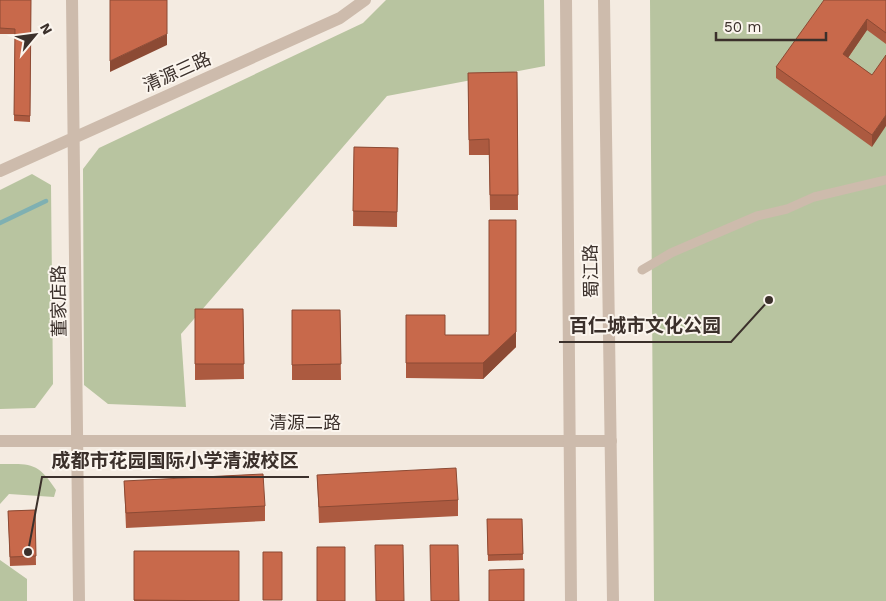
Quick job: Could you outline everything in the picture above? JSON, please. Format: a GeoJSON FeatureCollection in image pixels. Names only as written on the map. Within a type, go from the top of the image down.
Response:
{"type":"FeatureCollection","features":[{"type":"Feature","properties":{"kind":"street","name":"董家店路"},"geometry":{"type":"LineString","coordinates":[[72,0],[79,601]]}},
{"type":"Feature","properties":{"kind":"street","name":"清源三路"},"geometry":{"type":"LineString","coordinates":[[0,171],[340,18],[365,0]]}},
{"type":"Feature","properties":{"kind":"street","name":"蜀江路"},"geometry":{"type":"LineString","coordinates":[[566,0],[571,601]]}},
{"type":"Feature","properties":{"kind":"street","name":"蜀江路"},"geometry":{"type":"LineString","coordinates":[[604,0],[613,601]]}},
{"type":"Feature","properties":{"kind":"street","name":"清源二路"},"geometry":{"type":"LineString","coordinates":[[0,441],[611,441]]}},
{"type":"Feature","properties":{"kind":"lane"},"geometry":{"type":"LineString","coordinates":[[642,270],[671,253],[757,216],[787,209],[814,197],[886,180]]}},
{"type":"Feature","properties":{"kind":"green space"},"geometry":{"type":"Polygon","coordinates":[[[386,0],[544,0],[545,66],[387,96],[181,334],[186,407],[108,404],[84,385],[83,169],[99,148],[363,23],[386,0]]]}},
{"type":"Feature","properties":{"kind":"green space"},"geometry":{"type":"Polygon","coordinates":[[[650,0],[886,0],[886,601],[654,601],[650,0]]]}},
{"type":"Feature","properties":{"kind":"green space"},"geometry":{"type":"Polygon","coordinates":[[[32,174],[51,185],[53,384],[35,408],[0,409],[0,190],[32,174]]]}},
{"type":"Feature","properties":{"kind":"green space"},"geometry":{"type":"Polygon","coordinates":[[[0,464],[27,465],[39,469],[56,490],[54,497],[9,494],[0,504],[0,464]]]}},
{"type":"Feature","properties":{"kind":"green space"},"geometry":{"type":"Polygon","coordinates":[[[0,560],[27,579],[27,601],[0,601],[0,560]]]}},
{"type":"Feature","properties":{"kind":"building"},"geometry":{"type":"Polygon","coordinates":[[[0,0],[31,0],[30,116],[14,115],[15,29],[0,28],[0,0]]]}},
{"type":"Feature","properties":{"kind":"building"},"geometry":{"type":"Polygon","coordinates":[[[110,0],[167,0],[167,34],[110,61],[110,0]]]}},
{"type":"Feature","properties":{"kind":"building"},"geometry":{"type":"Polygon","coordinates":[[[824,0],[886,0],[886,33],[867,19],[843,54],[872,75],[886,55],[886,115],[872,135],[776,67],[824,0]]]}},
{"type":"Feature","properties":{"kind":"building"},"geometry":{"type":"Polygon","coordinates":[[[517,72],[518,195],[490,195],[489,139],[469,140],[468,73],[517,72]]]}},
{"type":"Feature","properties":{"kind":"building"},"geometry":{"type":"Polygon","coordinates":[[[354,147],[398,148],[397,212],[353,211],[354,147]]]}},
{"type":"Feature","properties":{"kind":"building"},"geometry":{"type":"Polygon","coordinates":[[[489,220],[516,220],[516,332],[483,363],[406,363],[406,315],[445,315],[445,335],[489,335],[489,220]]]}},
{"type":"Feature","properties":{"kind":"building"},"geometry":{"type":"Polygon","coordinates":[[[195,309],[243,309],[244,364],[195,364],[195,309]]]}},
{"type":"Feature","properties":{"kind":"building"},"geometry":{"type":"Polygon","coordinates":[[[292,310],[340,310],[341,364],[292,365],[292,310]]]}},
{"type":"Feature","properties":{"kind":"building"},"geometry":{"type":"Polygon","coordinates":[[[456,468],[458,500],[319,507],[317,475],[456,468]]]}},
{"type":"Feature","properties":{"kind":"building"},"geometry":{"type":"Polygon","coordinates":[[[263,474],[265,506],[126,513],[124,481],[263,474]]]}},
{"type":"Feature","properties":{"kind":"building"},"geometry":{"type":"Polygon","coordinates":[[[35,510],[36,556],[10,557],[8,511],[35,510]]]}},
{"type":"Feature","properties":{"kind":"building"},"geometry":{"type":"Polygon","coordinates":[[[487,519],[522,519],[523,554],[488,555],[487,519]]]}},
{"type":"Feature","properties":{"kind":"building"},"geometry":{"type":"Polygon","coordinates":[[[375,545],[403,545],[404,601],[376,601],[375,545]]]}},
{"type":"Feature","properties":{"kind":"building"},"geometry":{"type":"Polygon","coordinates":[[[430,545],[458,545],[459,601],[431,601],[430,545]]]}},
{"type":"Feature","properties":{"kind":"building"},"geometry":{"type":"Polygon","coordinates":[[[317,547],[345,547],[345,601],[317,601],[317,547]]]}},
{"type":"Feature","properties":{"kind":"building"},"geometry":{"type":"Polygon","coordinates":[[[134,551],[239,551],[239,601],[134,600],[134,551]]]}},
{"type":"Feature","properties":{"kind":"building"},"geometry":{"type":"Polygon","coordinates":[[[263,552],[282,552],[282,600],[263,600],[263,552]]]}},
{"type":"Feature","properties":{"kind":"building"},"geometry":{"type":"Polygon","coordinates":[[[524,569],[524,601],[489,601],[489,570],[524,569]]]}},
{"type":"Feature","properties":{"kind":"waterway"},"geometry":{"type":"LineString","coordinates":[[0,223],[46,201]]}},
{"type":"Feature","properties":{"kind":"place","name":"百仁城市文化公园"},"geometry":{"type":"Point","coordinates":[769,300]}},
{"type":"Feature","properties":{"kind":"place","name":"成都市花园国际小学清波校区"},"geometry":{"type":"Point","coordinates":[28,552]}}]}
